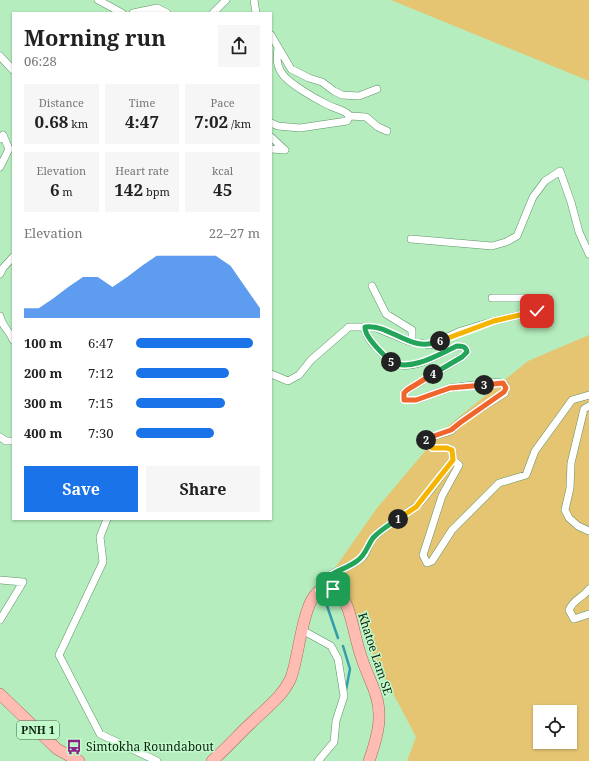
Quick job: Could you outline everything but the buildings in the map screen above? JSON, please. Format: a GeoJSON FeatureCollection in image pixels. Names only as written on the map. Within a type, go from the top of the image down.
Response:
{"type":"FeatureCollection","features":[{"type":"Feature","properties":{"kind":"main road","name":"Khatoe Lam SE"},"geometry":{"type":"LineString","coordinates":[[319,590],[325,588],[333,589],[342,594],[347,605],[362,660],[377,695],[379,715],[376,735],[369,761]]}},
{"type":"Feature","properties":{"kind":"main road"},"geometry":{"type":"LineString","coordinates":[[212,761],[274,701],[290,680],[309,607],[319,590]]}},
{"type":"Feature","properties":{"kind":"main road","name":"PNH 1"},"geometry":{"type":"LineString","coordinates":[[0,694],[58,749],[79,761]]}},
{"type":"Feature","properties":{"kind":"street"},"geometry":{"type":"LineString","coordinates":[[98,0],[120,12]]}},
{"type":"Feature","properties":{"kind":"street"},"geometry":{"type":"LineString","coordinates":[[214,12],[226,0]]}},
{"type":"Feature","properties":{"kind":"street"},"geometry":{"type":"LineString","coordinates":[[254,0],[256,12]]}},
{"type":"Feature","properties":{"kind":"street"},"geometry":{"type":"LineString","coordinates":[[138,12],[157,8],[165,12]]}},
{"type":"Feature","properties":{"kind":"street"},"geometry":{"type":"LineString","coordinates":[[272,37],[291,69],[309,78],[322,82],[338,93],[359,96],[377,89]]}},
{"type":"Feature","properties":{"kind":"street"},"geometry":{"type":"LineString","coordinates":[[278,48],[277,60],[280,71],[287,79],[328,105],[347,112],[350,116],[366,117],[378,127],[387,131]]}},
{"type":"Feature","properties":{"kind":"street"},"geometry":{"type":"LineString","coordinates":[[0,56],[12,69]]}},
{"type":"Feature","properties":{"kind":"street"},"geometry":{"type":"LineString","coordinates":[[272,123],[278,126],[300,128],[347,121],[350,116]]}},
{"type":"Feature","properties":{"kind":"street"},"geometry":{"type":"LineString","coordinates":[[0,140],[3,135],[8,149],[0,167]]}},
{"type":"Feature","properties":{"kind":"street"},"geometry":{"type":"LineString","coordinates":[[272,138],[285,150],[272,149]]}},
{"type":"Feature","properties":{"kind":"street"},"geometry":{"type":"LineString","coordinates":[[411,239],[492,246],[506,242],[517,236],[533,197],[545,181],[560,171],[579,232],[589,254]]}},
{"type":"Feature","properties":{"kind":"street"},"geometry":{"type":"LineString","coordinates":[[0,274],[2,268],[12,258]]}},
{"type":"Feature","properties":{"kind":"street"},"geometry":{"type":"LineString","coordinates":[[372,286],[386,314],[412,330],[412,339],[408,341]]}},
{"type":"Feature","properties":{"kind":"street"},"geometry":{"type":"LineString","coordinates":[[272,374],[288,381],[299,375],[311,360],[349,327],[374,327],[408,341],[430,345],[474,327],[537,311],[542,306],[539,298],[492,298]]}},
{"type":"Feature","properties":{"kind":"street"},"geometry":{"type":"LineString","coordinates":[[0,316],[3,327],[12,338]]}},
{"type":"Feature","properties":{"kind":"street"},"geometry":{"type":"LineString","coordinates":[[319,590],[322,584],[335,571],[356,562],[364,556],[372,539],[378,533],[416,507],[453,460],[452,450],[447,448],[432,448],[426,442],[428,438],[451,430],[504,392],[505,385],[498,382],[450,388],[416,400],[404,400],[404,393],[407,390],[462,357],[467,352],[466,349],[464,346],[457,346],[410,365],[402,365],[390,362],[375,346],[365,331],[365,327]]}},
{"type":"Feature","properties":{"kind":"street"},"geometry":{"type":"LineString","coordinates":[[453,460],[459,465],[442,496],[423,555],[427,563],[432,561],[452,530],[499,483],[526,475],[535,451],[572,400],[589,395]]}},
{"type":"Feature","properties":{"kind":"street"},"geometry":{"type":"LineString","coordinates":[[589,406],[584,409],[574,446],[570,464],[570,488],[565,510],[569,518],[578,526],[589,531]]}},
{"type":"Feature","properties":{"kind":"street"},"geometry":{"type":"LineString","coordinates":[[0,437],[6,441],[12,442]]}},
{"type":"Feature","properties":{"kind":"street"},"geometry":{"type":"LineString","coordinates":[[106,520],[100,537],[103,562],[59,655],[100,734],[157,761]]}},
{"type":"Feature","properties":{"kind":"street"},"geometry":{"type":"LineString","coordinates":[[0,580],[23,582],[0,620]]}},
{"type":"Feature","properties":{"kind":"street"},"geometry":{"type":"LineString","coordinates":[[589,589],[585,595],[572,602],[569,610],[574,619],[589,614]]}},
{"type":"Feature","properties":{"kind":"street"},"geometry":{"type":"LineString","coordinates":[[302,630],[331,646],[338,659],[344,696],[336,721],[334,742],[318,761]]}},
{"type":"Feature","properties":{"kind":"shaded area"},"geometry":{"type":"Polygon","coordinates":[[[391,0],[589,0],[589,81],[391,0]]]}},
{"type":"Feature","properties":{"kind":"shaded area"},"geometry":{"type":"Polygon","coordinates":[[[589,335],[589,761],[407,761],[416,737],[375,659],[335,568],[377,508],[443,430],[528,361],[589,335]]]}},
{"type":"Feature","properties":{"kind":"waterway"},"geometry":{"type":"LineString","coordinates":[[323,594],[338,638]]}},
{"type":"Feature","properties":{"kind":"waterway"},"geometry":{"type":"LineString","coordinates":[[343,646],[350,669],[346,690]]}},
{"type":"Feature","properties":{"kind":"place","name":"Simtokha Roundabout"},"geometry":{"type":"Point","coordinates":[74,747]}},
{"type":"Feature","properties":{"kind":"route"},"geometry":{"type":"LineString","coordinates":[[333,589],[325,588],[319,590],[322,584],[335,571],[356,562],[364,556],[372,539],[378,533],[416,507],[453,460],[452,450],[447,448],[432,448],[428,446],[426,442],[428,438],[451,430],[504,392],[506,388],[503,383],[498,382],[450,388],[416,400],[404,400],[404,393],[407,390],[462,357],[467,352],[466,349],[464,346],[457,346],[433,357],[410,365],[395,364],[390,362],[375,346],[365,331],[365,327],[374,327],[408,341],[430,345],[461,332],[494,321],[537,311]]}}]}
